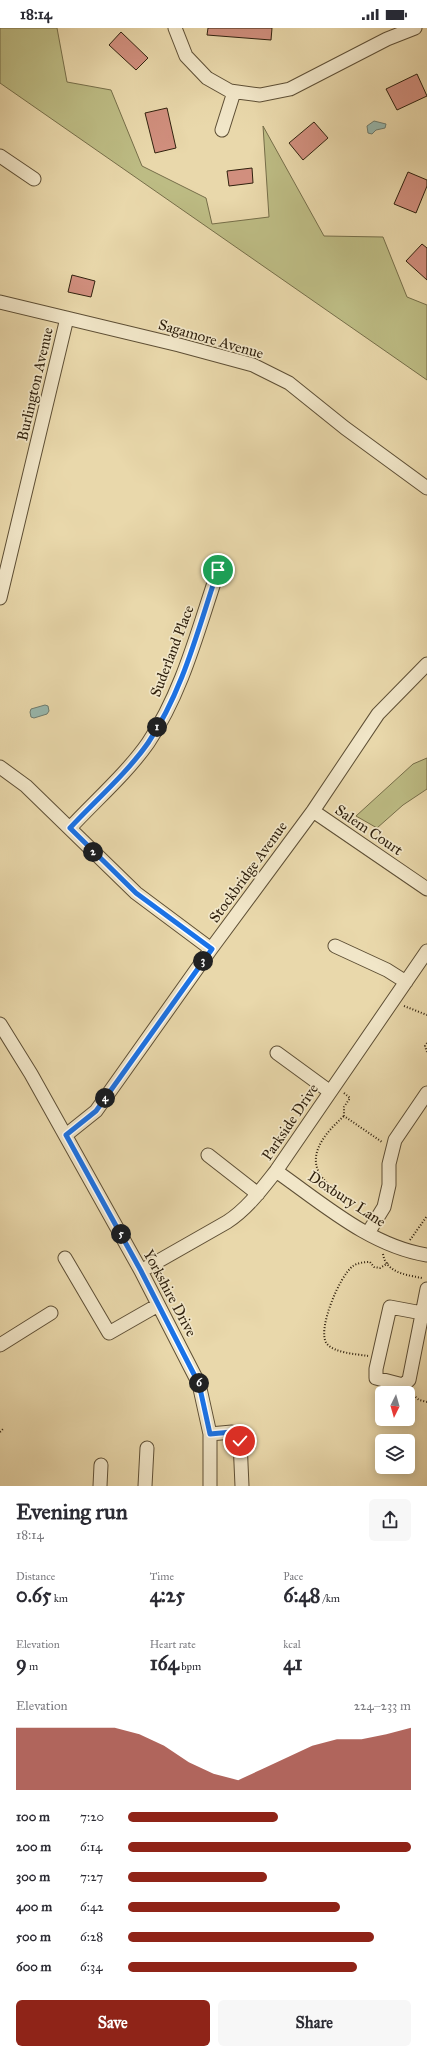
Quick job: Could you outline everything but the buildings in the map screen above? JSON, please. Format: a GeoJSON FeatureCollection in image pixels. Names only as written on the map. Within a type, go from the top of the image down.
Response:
{"type":"FeatureCollection","features":[{"type":"Feature","properties":{"kind":"street"},"geometry":{"type":"LineString","coordinates":[[175,28],[179,42],[195,67],[207,78],[234,92],[260,95],[290,89],[387,39],[415,28]]}},
{"type":"Feature","properties":{"kind":"street"},"geometry":{"type":"LineString","coordinates":[[222,130],[234,92]]}},
{"type":"Feature","properties":{"kind":"street"},"geometry":{"type":"LineString","coordinates":[[0,156],[34,179]]}},
{"type":"Feature","properties":{"kind":"street","name":"Sagamore Avenue"},"geometry":{"type":"LineString","coordinates":[[0,302],[179,345],[253,365],[289,382],[345,428],[427,488]]}},
{"type":"Feature","properties":{"kind":"street","name":"Burlington Avenue"},"geometry":{"type":"LineString","coordinates":[[0,598],[67,318]]}},
{"type":"Feature","properties":{"kind":"street","name":"Suderland Place"},"geometry":{"type":"LineString","coordinates":[[70,828],[126,770],[148,743],[180,681],[218,570]]}},
{"type":"Feature","properties":{"kind":"street","name":"Stockbridge Avenue"},"geometry":{"type":"LineString","coordinates":[[66,1135],[96,1111],[312,811],[378,714],[427,664]]}},
{"type":"Feature","properties":{"kind":"street"},"geometry":{"type":"LineString","coordinates":[[0,767],[26,786],[136,893],[212,949]]}},
{"type":"Feature","properties":{"kind":"street","name":"Salem Court"},"geometry":{"type":"LineString","coordinates":[[312,811],[427,889]]}},
{"type":"Feature","properties":{"kind":"street"},"geometry":{"type":"LineString","coordinates":[[335,946],[387,970],[406,982]]}},
{"type":"Feature","properties":{"kind":"street","name":"Parkside Drive"},"geometry":{"type":"LineString","coordinates":[[141,1271],[241,1213],[258,1194],[276,1171],[427,951]]}},
{"type":"Feature","properties":{"kind":"street","name":"Yorkshire Drive"},"geometry":{"type":"LineString","coordinates":[[0,1024],[66,1135],[141,1271],[199,1384],[210,1434],[210,1486]]}},
{"type":"Feature","properties":{"kind":"street"},"geometry":{"type":"LineString","coordinates":[[277,1053],[331,1089]]}},
{"type":"Feature","properties":{"kind":"street"},"geometry":{"type":"LineString","coordinates":[[368,1233],[384,1207],[389,1185],[389,1164],[395,1140],[427,1093]]}},
{"type":"Feature","properties":{"kind":"street"},"geometry":{"type":"LineString","coordinates":[[208,1155],[258,1194]]}},
{"type":"Feature","properties":{"kind":"street","name":"Doxbury Lane"},"geometry":{"type":"LineString","coordinates":[[276,1171],[316,1200],[368,1233],[407,1250],[427,1255]]}},
{"type":"Feature","properties":{"kind":"street"},"geometry":{"type":"LineString","coordinates":[[65,1258],[109,1333],[158,1305]]}},
{"type":"Feature","properties":{"kind":"street"},"geometry":{"type":"LineString","coordinates":[[422,1313],[390,1307],[376,1378],[403,1385],[409,1380],[427,1289]]}},
{"type":"Feature","properties":{"kind":"street"},"geometry":{"type":"LineString","coordinates":[[0,1345],[51,1313]]}},
{"type":"Feature","properties":{"kind":"street"},"geometry":{"type":"LineString","coordinates":[[210,1434],[232,1432],[238,1434],[240,1441],[242,1486]]}},
{"type":"Feature","properties":{"kind":"street"},"geometry":{"type":"LineString","coordinates":[[145,1486],[147,1448]]}},
{"type":"Feature","properties":{"kind":"street"},"geometry":{"type":"LineString","coordinates":[[100,1486],[101,1465]]}},
{"type":"Feature","properties":{"kind":"path"},"geometry":{"type":"LineString","coordinates":[[394,999],[412,1010],[427,1015]]}},
{"type":"Feature","properties":{"kind":"path"},"geometry":{"type":"LineString","coordinates":[[427,1043],[425,1046],[427,1052]]}},
{"type":"Feature","properties":{"kind":"path"},"geometry":{"type":"LineString","coordinates":[[316,1200],[326,1183],[317,1172],[316,1165],[318,1148],[329,1131],[344,1116],[344,1107],[350,1098],[331,1089]]}},
{"type":"Feature","properties":{"kind":"path"},"geometry":{"type":"LineString","coordinates":[[344,1116],[383,1142],[393,1145]]}},
{"type":"Feature","properties":{"kind":"path"},"geometry":{"type":"LineString","coordinates":[[407,1250],[414,1233],[427,1216]]}},
{"type":"Feature","properties":{"kind":"path"},"geometry":{"type":"LineString","coordinates":[[386,1242],[382,1256],[391,1269],[404,1275],[427,1280]]}},
{"type":"Feature","properties":{"kind":"path"},"geometry":{"type":"LineString","coordinates":[[379,1359],[332,1348],[326,1343],[323,1332],[333,1296],[352,1266],[370,1262],[374,1267],[380,1268],[388,1264]]}},
{"type":"Feature","properties":{"kind":"path"},"geometry":{"type":"LineString","coordinates":[[405,1383],[409,1391],[419,1400],[427,1402]]}},
{"type":"Feature","properties":{"kind":"path"},"geometry":{"type":"LineString","coordinates":[[0,1432],[4,1428]]}},
{"type":"Feature","properties":{"kind":"shaded area"},"geometry":{"type":"Polygon","coordinates":[[[0,28],[57,28],[67,82],[111,90],[142,166],[206,198],[212,224],[269,217],[263,126],[324,236],[383,237],[407,297],[427,305],[427,380],[0,83],[0,28]]]}},
{"type":"Feature","properties":{"kind":"shaded area"},"geometry":{"type":"Polygon","coordinates":[[[427,758],[427,789],[403,805],[377,828],[356,816],[413,764],[427,758]]]}},
{"type":"Feature","properties":{"kind":"water"},"geometry":{"type":"Polygon","coordinates":[[[374,121],[386,124],[385,128],[376,130],[372,134],[368,133],[367,126],[374,121]]]}},
{"type":"Feature","properties":{"kind":"water"},"geometry":{"type":"Polygon","coordinates":[[[45,705],[48,706],[49,711],[47,714],[34,718],[31,717],[31,709],[45,705]]]}},
{"type":"Feature","properties":{"kind":"route"},"geometry":{"type":"LineString","coordinates":[[218,570],[180,681],[148,743],[126,770],[70,828],[136,893],[212,949],[96,1111],[66,1135],[141,1271],[199,1384],[210,1434],[232,1432],[238,1434],[240,1441]]}}]}
